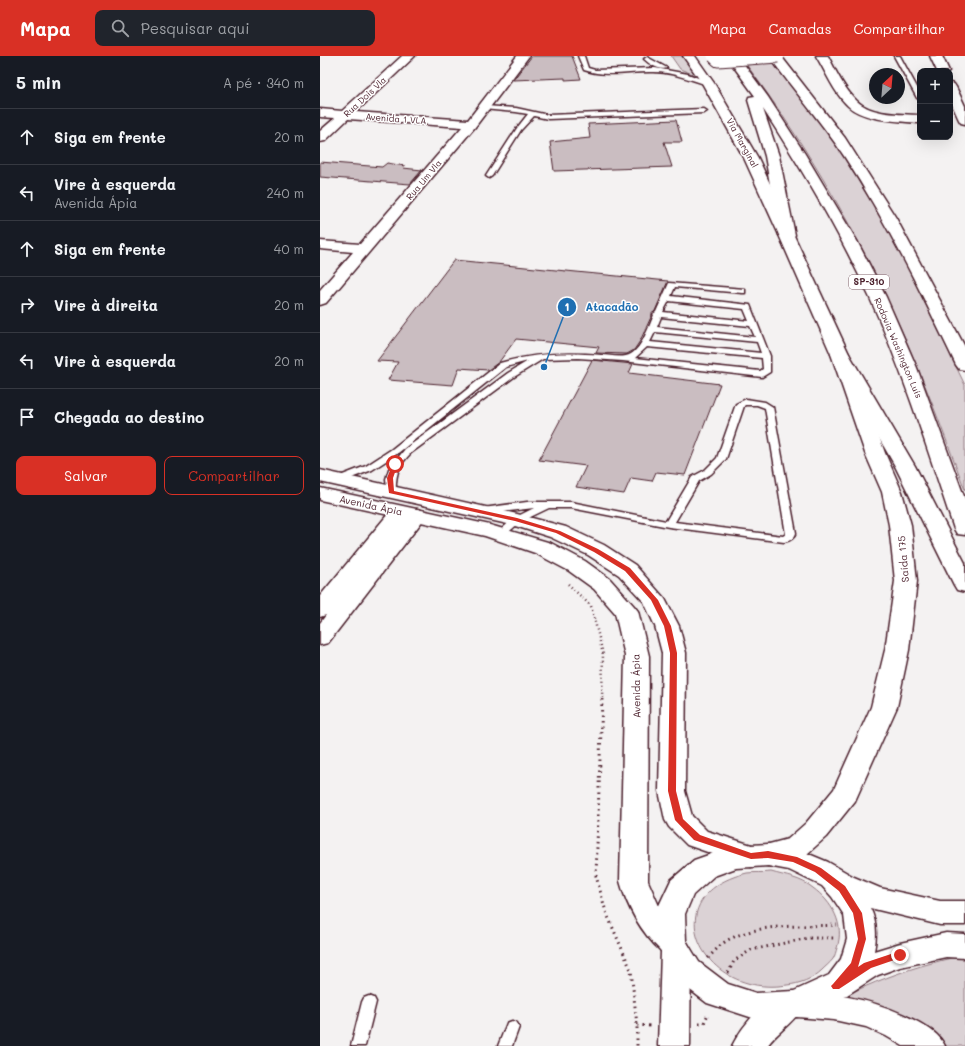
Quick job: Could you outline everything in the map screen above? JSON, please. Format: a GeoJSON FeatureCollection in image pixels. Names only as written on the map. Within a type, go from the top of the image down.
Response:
{"type":"FeatureCollection","features":[{"type":"Feature","properties":{"kind":"main road","name":"Via Marginal"},"geometry":{"type":"LineString","coordinates":[[689,56],[708,83],[752,158],[787,235]]}},
{"type":"Feature","properties":{"kind":"main road","name":"Rodovia Washington Luís"},"geometry":{"type":"LineString","coordinates":[[732,56],[783,129],[835,214],[886,315],[921,403],[965,528]]}},
{"type":"Feature","properties":{"kind":"main road"},"geometry":{"type":"LineString","coordinates":[[776,56],[834,131],[860,170],[918,272],[965,365]]}},
{"type":"Feature","properties":{"kind":"main road"},"geometry":{"type":"LineString","coordinates":[[743,70],[763,125],[772,156],[787,235]]}},
{"type":"Feature","properties":{"kind":"main road","name":"Saída 175"},"geometry":{"type":"LineString","coordinates":[[760,855],[797,847],[816,830],[846,794],[884,707],[897,650],[906,581],[900,525],[892,492],[875,453],[840,354],[787,235]]}},
{"type":"Feature","properties":{"kind":"main road"},"geometry":{"type":"LineString","coordinates":[[840,354],[905,466],[965,585]]}},
{"type":"Feature","properties":{"kind":"main road","name":"Avenida Ápia"},"geometry":{"type":"LineString","coordinates":[[329,478],[480,512],[577,566],[602,584],[626,611],[637,656],[634,881],[638,897],[646,913],[657,928],[674,946]]}},
{"type":"Feature","properties":{"kind":"main road","name":"Avenida Ápia"},"geometry":{"type":"LineString","coordinates":[[320,494],[408,514],[558,532],[596,550],[627,570],[654,600],[667,626],[674,653],[672,791],[679,820],[697,838],[760,855]]}},
{"type":"Feature","properties":{"kind":"main road"},"geometry":{"type":"LineString","coordinates":[[674,1037],[674,946],[670,914],[681,888],[704,868],[734,857],[760,855],[794,860],[875,898],[940,913],[965,913]]}},
{"type":"Feature","properties":{"kind":"main road"},"geometry":{"type":"LineString","coordinates":[[818,870],[842,889],[858,913],[861,931],[855,965],[836,986]]}},
{"type":"Feature","properties":{"kind":"main road"},"geometry":{"type":"LineString","coordinates":[[748,1046],[760,1030],[792,1004],[836,986],[868,966],[900,955],[946,945],[965,946]]}},
{"type":"Feature","properties":{"kind":"main road"},"geometry":{"type":"LineString","coordinates":[[674,946],[688,972],[710,988],[756,1006],[792,1004],[846,1008],[870,1014],[894,1024],[929,1046]]}},
{"type":"Feature","properties":{"kind":"street","name":"Rua Dois Vla"},"geometry":{"type":"LineString","coordinates":[[320,138],[409,56]]}},
{"type":"Feature","properties":{"kind":"street","name":"Rua Um Vla"},"geometry":{"type":"LineString","coordinates":[[320,300],[485,108],[523,56]]}},
{"type":"Feature","properties":{"kind":"street"},"geometry":{"type":"LineString","coordinates":[[714,56],[718,60],[776,56]]}},
{"type":"Feature","properties":{"kind":"street"},"geometry":{"type":"LineString","coordinates":[[822,56],[852,104],[864,110],[888,116],[917,119]]}},
{"type":"Feature","properties":{"kind":"street"},"geometry":{"type":"LineString","coordinates":[[936,56],[942,68]]}},
{"type":"Feature","properties":{"kind":"street"},"geometry":{"type":"LineString","coordinates":[[953,94],[964,119],[953,119]]}},
{"type":"Feature","properties":{"kind":"street","name":"Avenida 1 VLA"},"geometry":{"type":"LineString","coordinates":[[320,113],[471,124]]}},
{"type":"Feature","properties":{"kind":"street"},"geometry":{"type":"LineString","coordinates":[[320,245],[364,249]]}},
{"type":"Feature","properties":{"kind":"street"},"geometry":{"type":"LineString","coordinates":[[320,610],[408,514]]}},
{"type":"Feature","properties":{"kind":"street"},"geometry":{"type":"LineString","coordinates":[[320,638],[408,514]]}},
{"type":"Feature","properties":{"kind":"lane"},"geometry":{"type":"LineString","coordinates":[[581,56],[586,68],[595,72],[655,70],[686,75]]}},
{"type":"Feature","properties":{"kind":"lane"},"geometry":{"type":"LineString","coordinates":[[896,56],[917,93]]}},
{"type":"Feature","properties":{"kind":"lane"},"geometry":{"type":"LineString","coordinates":[[647,59],[656,65],[708,83]]}},
{"type":"Feature","properties":{"kind":"lane"},"geometry":{"type":"LineString","coordinates":[[485,108],[516,110],[548,117],[704,111]]}},
{"type":"Feature","properties":{"kind":"lane"},"geometry":{"type":"LineString","coordinates":[[489,176],[519,129],[532,114]]}},
{"type":"Feature","properties":{"kind":"lane"},"geometry":{"type":"LineString","coordinates":[[624,359],[634,356],[645,344],[672,285],[742,292]]}},
{"type":"Feature","properties":{"kind":"lane"},"geometry":{"type":"LineString","coordinates":[[329,478],[369,468],[395,451],[503,366],[519,359],[543,355],[624,359],[762,374],[767,370],[766,356],[747,307],[665,298]]}},
{"type":"Feature","properties":{"kind":"lane"},"geometry":{"type":"LineString","coordinates":[[658,314],[753,324]]}},
{"type":"Feature","properties":{"kind":"lane"},"geometry":{"type":"LineString","coordinates":[[651,329],[760,340]]}},
{"type":"Feature","properties":{"kind":"lane"},"geometry":{"type":"LineString","coordinates":[[645,344],[766,356]]}},
{"type":"Feature","properties":{"kind":"lane"},"geometry":{"type":"LineString","coordinates":[[391,492],[390,478],[395,464],[408,451],[511,375],[543,355]]}},
{"type":"Feature","properties":{"kind":"lane"},"geometry":{"type":"LineString","coordinates":[[480,512],[527,505],[570,505],[669,524],[784,539],[790,536],[787,507],[769,407],[764,404],[748,402],[740,404],[721,459],[708,472],[695,479],[669,524]]}},
{"type":"Feature","properties":{"kind":"lane"},"geometry":{"type":"LineString","coordinates":[[509,527],[552,504]]}},
{"type":"Feature","properties":{"kind":"lane"},"geometry":{"type":"LineString","coordinates":[[358,1046],[369,1002]]}},
{"type":"Feature","properties":{"kind":"lane"},"geometry":{"type":"LineString","coordinates":[[505,1046],[512,1026]]}},
{"type":"Feature","properties":{"kind":"path"},"geometry":{"type":"LineString","coordinates":[[565,581],[590,606],[603,654],[596,876],[606,912],[632,970],[637,1025],[637,1046]]}},
{"type":"Feature","properties":{"kind":"path"},"geometry":{"type":"LineString","coordinates":[[637,1025],[674,1037],[704,1023],[710,988],[707,959],[719,946],[733,937],[762,930],[861,931]]}},
{"type":"Feature","properties":{"kind":"path"},"geometry":{"type":"LineString","coordinates":[[710,988],[734,961],[751,950],[809,938],[861,931]]}},
{"type":"Feature","properties":{"kind":"shaded area"},"geometry":{"type":"Polygon","coordinates":[[[671,56],[682,56],[695,75],[680,69],[671,56]]]}},
{"type":"Feature","properties":{"kind":"shaded area"},"geometry":{"type":"Polygon","coordinates":[[[740,56],[769,56],[832,139],[881,217],[902,256],[965,385],[965,490],[911,352],[875,274],[841,209],[803,146],[740,56]]]}},
{"type":"Feature","properties":{"kind":"shaded area"},"geometry":{"type":"Polygon","coordinates":[[[771,872],[798,880],[813,888],[826,900],[838,922],[839,939],[833,959],[814,976],[796,984],[757,985],[731,976],[712,962],[699,942],[695,922],[701,902],[718,885],[747,873],[771,872]]]}},
{"type":"Feature","properties":{"kind":"shaded area"},"geometry":{"type":"Polygon","coordinates":[[[965,956],[965,1046],[942,1046],[842,997],[875,982],[909,970],[956,957],[965,956]]]}},
{"type":"Feature","properties":{"kind":"building"},"geometry":{"type":"Polygon","coordinates":[[[532,56],[572,56],[581,79],[565,80],[565,78],[513,80],[532,56]]]}},
{"type":"Feature","properties":{"kind":"building"},"geometry":{"type":"Polygon","coordinates":[[[676,120],[682,142],[664,142],[672,167],[554,171],[550,142],[590,138],[588,124],[676,120]]]}},
{"type":"Feature","properties":{"kind":"building"},"geometry":{"type":"Polygon","coordinates":[[[320,162],[382,167],[387,163],[405,166],[403,168],[422,170],[410,184],[320,177],[320,162]]]}},
{"type":"Feature","properties":{"kind":"building"},"geometry":{"type":"Polygon","coordinates":[[[454,260],[668,281],[640,341],[634,350],[627,354],[596,353],[599,347],[516,339],[499,362],[488,370],[459,368],[453,385],[388,380],[398,362],[377,361],[454,260]]]}},
{"type":"Feature","properties":{"kind":"building"},"geometry":{"type":"Polygon","coordinates":[[[592,360],[633,364],[629,373],[720,384],[685,475],[656,472],[652,481],[631,478],[624,494],[576,487],[586,466],[539,460],[592,360]]]}},
{"type":"Feature","properties":{"kind":"place","name":"Atacadão"},"geometry":{"type":"Point","coordinates":[544,367]}},
{"type":"Feature","properties":{"kind":"route"},"geometry":{"type":"LineString","coordinates":[[395,464],[390,478],[391,492],[517,520],[558,532],[596,550],[627,570],[654,600],[667,626],[674,653],[672,791],[679,820],[697,838],[751,856],[768,854],[794,860],[818,870],[842,889],[858,913],[862,939],[855,965],[836,986],[868,966],[900,955]]}}]}
